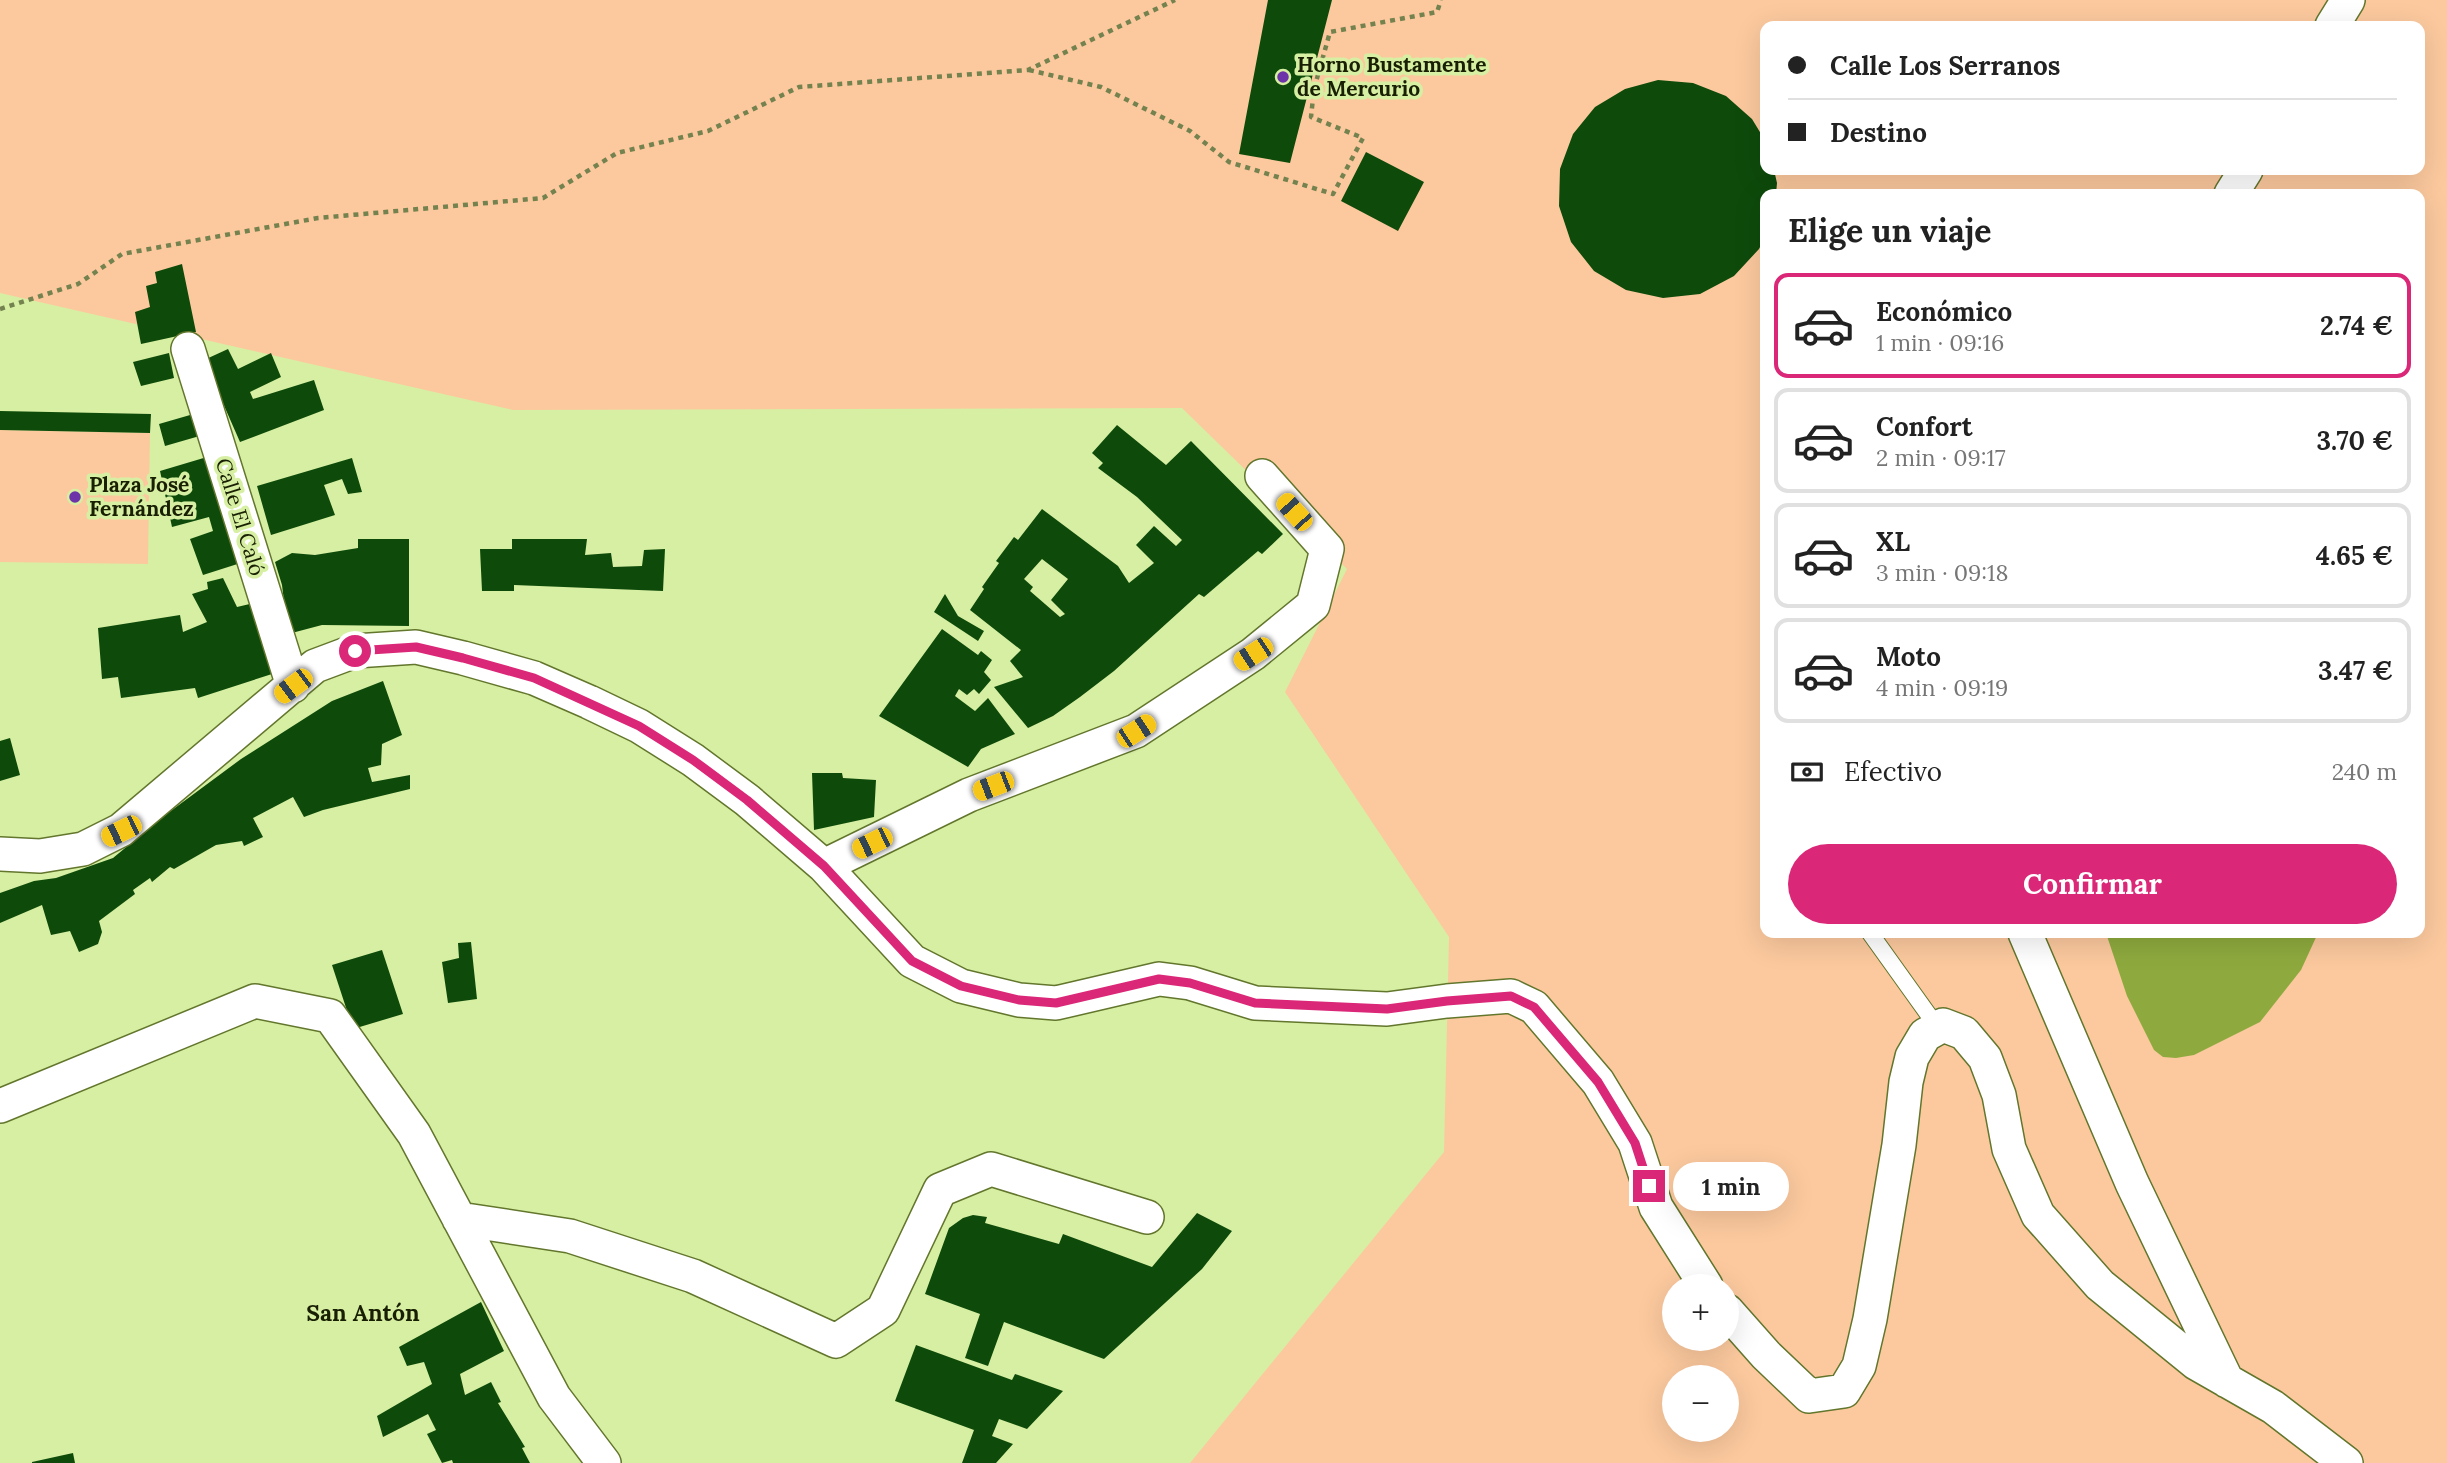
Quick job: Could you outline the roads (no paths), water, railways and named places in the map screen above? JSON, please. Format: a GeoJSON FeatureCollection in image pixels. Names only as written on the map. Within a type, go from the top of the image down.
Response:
{"type":"FeatureCollection","features":[{"type":"Feature","properties":{"kind":"street"},"geometry":{"type":"LineString","coordinates":[[2335,21],[2348,0]]}},
{"type":"Feature","properties":{"kind":"street","name":"Calle El Caló"},"geometry":{"type":"LineString","coordinates":[[188,349],[293,686]]}},
{"type":"Feature","properties":{"kind":"street"},"geometry":{"type":"LineString","coordinates":[[824,866],[969,795],[1136,731],[1253,654],[1313,605],[1327,549],[1262,476]]}},
{"type":"Feature","properties":{"kind":"street"},"geometry":{"type":"LineString","coordinates":[[0,854],[40,856],[83,849],[121,831],[315,666],[355,651],[416,647],[463,658],[534,678],[639,726],[693,760],[747,800],[824,866],[912,961],[961,986],[1019,1000],[1056,1003],[1159,979],[1190,983],[1255,1003],[1387,1009],[1511,996],[1534,1007],[1598,1082],[1635,1143],[1656,1208],[1698,1274]]}},
{"type":"Feature","properties":{"kind":"street"},"geometry":{"type":"LineString","coordinates":[[2027,938],[2132,1183],[2227,1381]]}},
{"type":"Feature","properties":{"kind":"street"},"geometry":{"type":"LineString","coordinates":[[0,1106],[255,1001],[330,1016],[414,1134],[554,1397],[604,1463]]}},
{"type":"Feature","properties":{"kind":"street"},"geometry":{"type":"LineString","coordinates":[[1739,1325],[1809,1396],[1844,1391],[1859,1366],[1870,1318],[1912,1057],[1925,1035],[1943,1025],[1964,1033],[1985,1058],[1999,1095],[2009,1149],[2038,1215],[2100,1285],[2196,1363],[2273,1407],[2346,1463]]}},
{"type":"Feature","properties":{"kind":"street"},"geometry":{"type":"LineString","coordinates":[[459,1219],[570,1236],[693,1276],[836,1341],[883,1310],[940,1190],[991,1169],[1147,1217]]}},
{"type":"Feature","properties":{"kind":"lane"},"geometry":{"type":"LineString","coordinates":[[1874,938],[1938,1028]]}},
{"type":"Feature","properties":{"kind":"place","name":"Horno Bustamente de Mercurio"},"geometry":{"type":"Point","coordinates":[1283,77]}},
{"type":"Feature","properties":{"kind":"place","name":"Plaza José Fernández"},"geometry":{"type":"Point","coordinates":[75,497]}},
{"type":"Feature","properties":{"kind":"district","name":"San Antón"},"geometry":{"type":"Point","coordinates":[363,1313]}}]}
